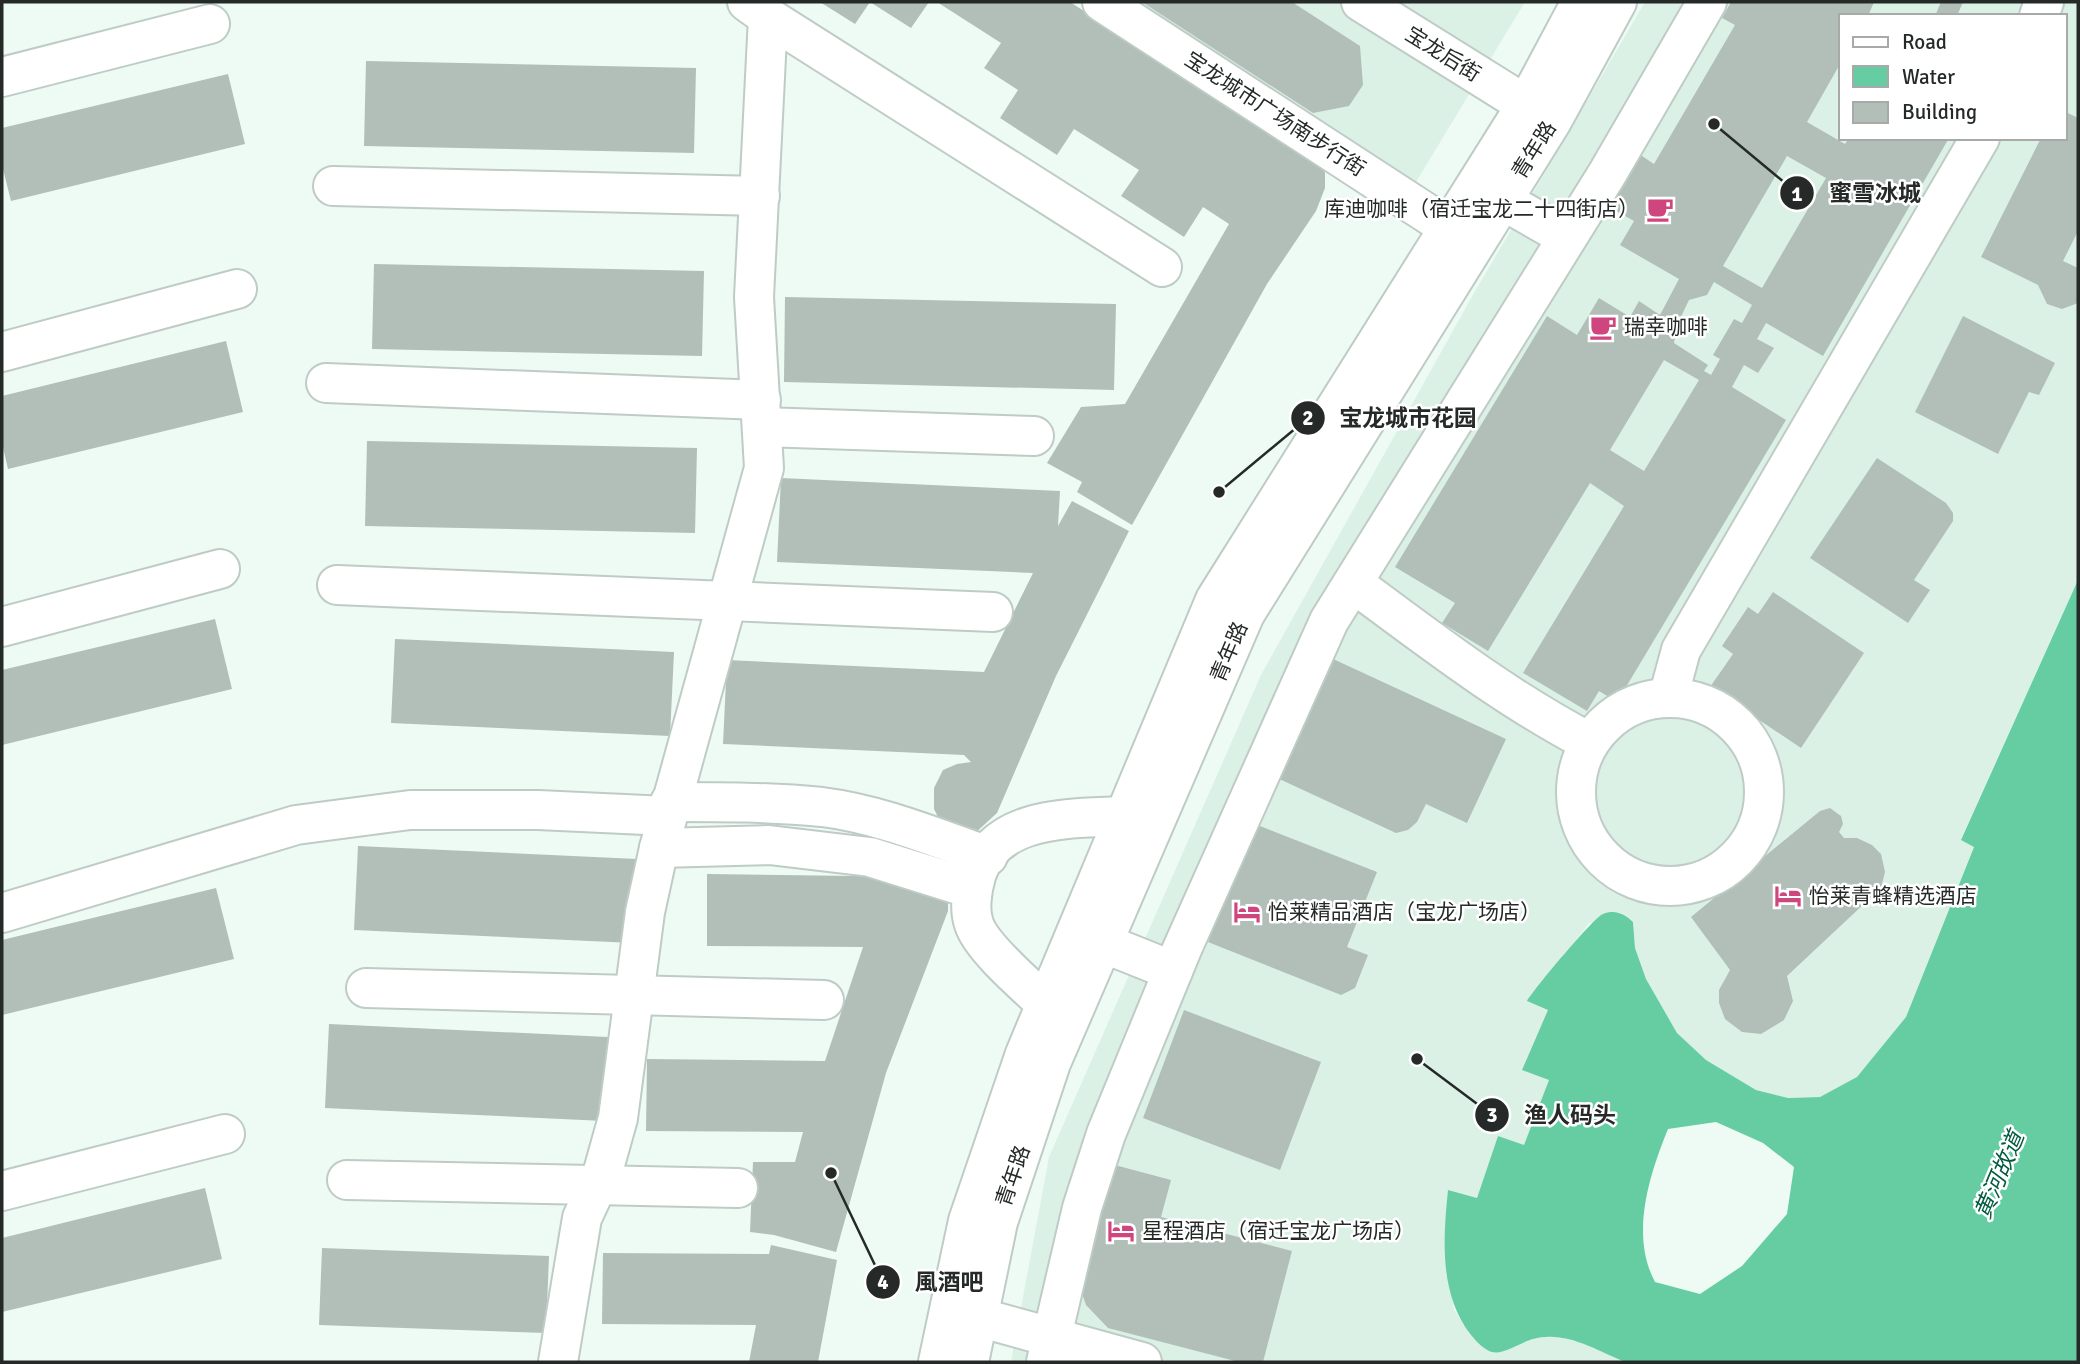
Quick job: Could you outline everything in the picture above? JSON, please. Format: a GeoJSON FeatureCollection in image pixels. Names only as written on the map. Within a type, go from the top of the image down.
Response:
{"type":"FeatureCollection","features":[{"type":"Feature","properties":{"kind":"street","name":"宝龙城市广场南步行街"},"geometry":{"type":"LineString","coordinates":[[1102,2],[1448,227]]}},
{"type":"Feature","properties":{"kind":"street","name":"宝龙后街"},"geometry":{"type":"LineString","coordinates":[[1361,2],[1526,105]]}},
{"type":"Feature","properties":{"kind":"street","name":"青年路"},"geometry":{"type":"LineString","coordinates":[[938,1362],[968,1221],[1025,1054],[1215,600],[1526,105],[1581,2]]}},
{"type":"Feature","properties":{"kind":"street","name":"青年路"},"geometry":{"type":"LineString","coordinates":[[969,1362],[1002,1209],[1051,1063],[1245,614],[1552,121],[1617,2]]}},
{"type":"Feature","properties":{"kind":"street"},"geometry":{"type":"LineString","coordinates":[[1049,1350],[1096,1160],[1173,971],[1329,621],[1567,237],[1707,2]]}},
{"type":"Feature","properties":{"kind":"street"},"geometry":{"type":"LineString","coordinates":[[558,1362],[582,1218],[598,1184],[618,1118],[645,912],[666,822],[764,468],[754,298],[760,196],[757,9]]}},
{"type":"Feature","properties":{"kind":"street"},"geometry":{"type":"LineString","coordinates":[[757,9],[1162,267]]}},
{"type":"Feature","properties":{"kind":"street"},"geometry":{"type":"LineString","coordinates":[[2,77],[210,24]]}},
{"type":"Feature","properties":{"kind":"street"},"geometry":{"type":"LineString","coordinates":[[1668,698],[1681,650],[1979,140]]}},
{"type":"Feature","properties":{"kind":"street"},"geometry":{"type":"LineString","coordinates":[[333,186],[760,196]]}},
{"type":"Feature","properties":{"kind":"street"},"geometry":{"type":"LineString","coordinates":[[1502,200],[1567,237]]}},
{"type":"Feature","properties":{"kind":"street"},"geometry":{"type":"LineString","coordinates":[[2,352],[237,289]]}},
{"type":"Feature","properties":{"kind":"street"},"geometry":{"type":"LineString","coordinates":[[326,383],[1034,436]]}},
{"type":"Feature","properties":{"kind":"street"},"geometry":{"type":"LineString","coordinates":[[2,627],[220,569]]}},
{"type":"Feature","properties":{"kind":"street"},"geometry":{"type":"LineString","coordinates":[[1353,583],[1538,716],[1590,742]]}},
{"type":"Feature","properties":{"kind":"street"},"geometry":{"type":"LineString","coordinates":[[337,584],[993,612]]}},
{"type":"Feature","properties":{"kind":"street"},"geometry":{"type":"LineString","coordinates":[[1668,698],[1699,702],[1726,716],[1748,738],[1762,766],[1765,797],[1759,827],[1742,853],[1719,873],[1690,884],[1658,885],[1632,878],[1607,862],[1590,841],[1579,818],[1576,792],[1579,766],[1590,742],[1610,719],[1637,704],[1668,698]]}},
{"type":"Feature","properties":{"kind":"street"},"geometry":{"type":"LineString","coordinates":[[2,913],[296,825],[410,810],[538,810],[666,822],[747,802],[824,808],[894,822],[980,873]]}},
{"type":"Feature","properties":{"kind":"street"},"geometry":{"type":"LineString","coordinates":[[1046,1004],[1001,961],[974,925],[980,873],[1003,837],[1046,821],[1125,816]]}},
{"type":"Feature","properties":{"kind":"street"},"geometry":{"type":"LineString","coordinates":[[1103,943],[1173,971]]}},
{"type":"Feature","properties":{"kind":"street"},"geometry":{"type":"LineString","coordinates":[[366,988],[824,1000]]}},
{"type":"Feature","properties":{"kind":"street"},"geometry":{"type":"LineString","coordinates":[[2,1191],[225,1133]]}},
{"type":"Feature","properties":{"kind":"street"},"geometry":{"type":"LineString","coordinates":[[347,1180],[738,1188]]}},
{"type":"Feature","properties":{"kind":"street"},"geometry":{"type":"LineString","coordinates":[[978,1317],[1049,1350],[1142,1362]]}},
{"type":"Feature","properties":{"kind":"shaded area"},"geometry":{"type":"Polygon","coordinates":[[[1085,2],[1525,2],[1399,210],[1085,2]]]}},
{"type":"Feature","properties":{"kind":"shaded area"},"geometry":{"type":"Polygon","coordinates":[[[1645,2],[2078,2],[2078,580],[1961,839],[1974,846],[1906,1017],[1857,1078],[1820,1097],[1788,1098],[1756,1090],[1706,1060],[1677,1033],[1646,979],[1635,948],[1633,922],[1618,912],[1588,924],[1559,963],[1549,1010],[1549,1080],[1524,1146],[1498,1136],[1477,1198],[1448,1190],[1446,1258],[1454,1310],[1474,1339],[1498,1352],[1533,1338],[1558,1336],[1595,1347],[1625,1362],[1011,1362],[1049,1157],[1261,675],[1474,293],[1645,2]]]}},
{"type":"Feature","properties":{"kind":"water","name":"黄河故道"},"geometry":{"type":"Polygon","coordinates":[[[2078,580],[2078,1362],[1625,1362],[1580,1343],[1557,1337],[1533,1339],[1497,1352],[1483,1347],[1461,1319],[1448,1284],[1445,1228],[1448,1190],[1477,1198],[1498,1136],[1524,1145],[1549,1080],[1522,1070],[1548,1010],[1527,1001],[1588,927],[1603,914],[1612,912],[1633,922],[1635,948],[1646,979],[1677,1033],[1706,1060],[1756,1090],[1788,1098],[1820,1097],[1857,1077],[1906,1017],[1974,847],[1961,840],[2078,580]],[[1716,1122],[1668,1129],[1654,1166],[1643,1225],[1648,1264],[1655,1282],[1700,1294],[1742,1266],[1787,1214],[1794,1167],[1763,1143],[1716,1122]]]}},
{"type":"Feature","properties":{"kind":"building"},"geometry":{"type":"Polygon","coordinates":[[[820,2],[870,2],[855,24],[820,2]]]}},
{"type":"Feature","properties":{"kind":"building"},"geometry":{"type":"Polygon","coordinates":[[[870,2],[929,2],[911,28],[870,2]]]}},
{"type":"Feature","properties":{"kind":"building"},"geometry":{"type":"Polygon","coordinates":[[[937,2],[1070,2],[1321,164],[1325,173],[1325,188],[1316,211],[1267,284],[1132,525],[1077,492],[1082,482],[1047,463],[1081,407],[1125,404],[1229,224],[1203,207],[1184,237],[1121,196],[1139,170],[1074,129],[1057,155],[1000,118],[1018,90],[984,68],[1001,43],[937,2]]]}},
{"type":"Feature","properties":{"kind":"building"},"geometry":{"type":"Polygon","coordinates":[[[1142,2],[1292,2],[1360,46],[1363,85],[1349,106],[1313,113],[1142,2]]]}},
{"type":"Feature","properties":{"kind":"building"},"geometry":{"type":"Polygon","coordinates":[[[1731,2],[1874,2],[1869,14],[1839,14],[1839,66],[1807,122],[1845,144],[1848,140],[1948,140],[1823,356],[1766,323],[1757,339],[1774,348],[1758,373],[1744,365],[1732,387],[1786,420],[1617,702],[1599,691],[1587,711],[1523,673],[1624,506],[1590,483],[1488,651],[1442,623],[1455,603],[1395,567],[1547,316],[1577,335],[1599,298],[1630,317],[1639,301],[1660,315],[1679,279],[1620,245],[1634,221],[1609,207],[1639,154],[1654,164],[1735,25],[1722,18],[1731,2]],[[1787,156],[1723,266],[1762,288],[1826,178],[1787,156]],[[1714,282],[1707,295],[1689,300],[1678,323],[1674,343],[1708,365],[1704,371],[1711,375],[1720,359],[1713,355],[1734,319],[1742,323],[1752,305],[1714,282]],[[1664,360],[1610,450],[1644,471],[1699,380],[1664,360]]]}},
{"type":"Feature","properties":{"kind":"building"},"geometry":{"type":"Polygon","coordinates":[[[1941,2],[1963,2],[1958,14],[1936,14],[1941,2]]]}},
{"type":"Feature","properties":{"kind":"building"},"geometry":{"type":"Polygon","coordinates":[[[366,61],[696,68],[694,153],[364,146],[366,61]]]}},
{"type":"Feature","properties":{"kind":"building"},"geometry":{"type":"Polygon","coordinates":[[[228,74],[245,144],[11,201],[2,165],[2,128],[228,74]]]}},
{"type":"Feature","properties":{"kind":"building"},"geometry":{"type":"Polygon","coordinates":[[[2066,112],[2078,118],[2078,231],[2063,261],[2078,268],[2078,303],[2062,309],[2047,304],[2038,285],[1981,257],[2040,140],[2066,140],[2066,112]]]}},
{"type":"Feature","properties":{"kind":"building"},"geometry":{"type":"Polygon","coordinates":[[[374,264],[704,271],[702,356],[372,349],[374,264]]]}},
{"type":"Feature","properties":{"kind":"building"},"geometry":{"type":"Polygon","coordinates":[[[785,297],[1116,304],[1114,390],[784,382],[785,297]]]}},
{"type":"Feature","properties":{"kind":"building"},"geometry":{"type":"Polygon","coordinates":[[[1963,316],[2055,363],[2039,395],[2029,392],[1998,454],[1915,412],[1963,316]]]}},
{"type":"Feature","properties":{"kind":"building"},"geometry":{"type":"Polygon","coordinates":[[[226,341],[243,412],[8,469],[2,443],[2,396],[226,341]]]}},
{"type":"Feature","properties":{"kind":"building"},"geometry":{"type":"Polygon","coordinates":[[[367,441],[697,448],[695,533],[365,526],[367,441]]]}},
{"type":"Feature","properties":{"kind":"building"},"geometry":{"type":"Polygon","coordinates":[[[1877,458],[1946,503],[1953,513],[1953,521],[1914,580],[1930,590],[1908,623],[1810,558],[1877,458]]]}},
{"type":"Feature","properties":{"kind":"building"},"geometry":{"type":"Polygon","coordinates":[[[781,478],[1060,491],[1058,526],[1072,501],[1129,531],[1056,676],[997,813],[973,835],[942,825],[934,809],[934,788],[943,770],[971,762],[964,755],[723,744],[727,660],[984,672],[1033,573],[777,562],[781,478]]]}},
{"type":"Feature","properties":{"kind":"building"},"geometry":{"type":"Polygon","coordinates":[[[1773,592],[1864,653],[1801,748],[1710,687],[1733,654],[1722,646],[1748,607],[1758,614],[1773,592]]]}},
{"type":"Feature","properties":{"kind":"building"},"geometry":{"type":"Polygon","coordinates":[[[215,619],[232,689],[2,745],[2,670],[215,619]]]}},
{"type":"Feature","properties":{"kind":"building"},"geometry":{"type":"Polygon","coordinates":[[[395,639],[674,652],[670,736],[391,723],[395,639]]]}},
{"type":"Feature","properties":{"kind":"building"},"geometry":{"type":"Polygon","coordinates":[[[1331,658],[1506,739],[1467,823],[1426,804],[1417,822],[1408,830],[1396,833],[1275,777],[1331,658]]]}},
{"type":"Feature","properties":{"kind":"building"},"geometry":{"type":"Polygon","coordinates":[[[1830,808],[1841,816],[1843,824],[1839,832],[1844,838],[1857,838],[1872,845],[1881,854],[1885,872],[1881,888],[1787,976],[1793,1001],[1784,1020],[1761,1034],[1742,1032],[1725,1019],[1719,1003],[1719,990],[1730,970],[1691,917],[1820,811],[1830,808]]]}},
{"type":"Feature","properties":{"kind":"building"},"geometry":{"type":"Polygon","coordinates":[[[1255,824],[1377,872],[1347,947],[1368,955],[1355,988],[1341,995],[1208,942],[1255,824]]]}},
{"type":"Feature","properties":{"kind":"building"},"geometry":{"type":"Polygon","coordinates":[[[358,846],[637,859],[633,943],[354,930],[358,846]]]}},
{"type":"Feature","properties":{"kind":"building"},"geometry":{"type":"Polygon","coordinates":[[[707,874],[927,877],[948,892],[948,911],[886,1073],[836,1252],[774,1235],[750,1232],[753,1162],[795,1162],[803,1132],[646,1131],[647,1059],[825,1061],[863,947],[707,946],[707,874]]]}},
{"type":"Feature","properties":{"kind":"building"},"geometry":{"type":"Polygon","coordinates":[[[216,888],[234,959],[2,1015],[2,940],[216,888]]]}},
{"type":"Feature","properties":{"kind":"building"},"geometry":{"type":"Polygon","coordinates":[[[1184,1010],[1321,1062],[1280,1170],[1143,1118],[1184,1010]]]}},
{"type":"Feature","properties":{"kind":"building"},"geometry":{"type":"Polygon","coordinates":[[[329,1024],[608,1037],[604,1121],[325,1108],[329,1024]]]}},
{"type":"Feature","properties":{"kind":"building"},"geometry":{"type":"Polygon","coordinates":[[[1111,1164],[1171,1180],[1161,1217],[1292,1251],[1263,1362],[1239,1362],[1108,1328],[1086,1305],[1079,1285],[1111,1164]]]}},
{"type":"Feature","properties":{"kind":"building"},"geometry":{"type":"Polygon","coordinates":[[[205,1188],[222,1259],[2,1312],[2,1238],[205,1188]]]}},
{"type":"Feature","properties":{"kind":"building"},"geometry":{"type":"Polygon","coordinates":[[[771,1245],[837,1260],[818,1362],[749,1362],[756,1325],[602,1324],[603,1253],[769,1254],[771,1245]]]}},
{"type":"Feature","properties":{"kind":"building"},"geometry":{"type":"Polygon","coordinates":[[[322,1248],[549,1256],[546,1333],[319,1325],[322,1248]]]}},
{"type":"Feature","properties":{"kind":"place","name":"蜜雪冰城"},"geometry":{"type":"Point","coordinates":[1714,124]}},
{"type":"Feature","properties":{"kind":"place","name":"库迪咖啡（宿迁宝龙二十四街店）"},"geometry":{"type":"Point","coordinates":[1660,209]}},
{"type":"Feature","properties":{"kind":"place","name":"瑞幸咖啡"},"geometry":{"type":"Point","coordinates":[1603,327]}},
{"type":"Feature","properties":{"kind":"place","name":"宝龙城市花园"},"geometry":{"type":"Point","coordinates":[1219,492]}},
{"type":"Feature","properties":{"kind":"place","name":"怡莱青蜂精选酒店"},"geometry":{"type":"Point","coordinates":[1788,896]}},
{"type":"Feature","properties":{"kind":"place","name":"怡莱精品酒店（宝龙广场店）"},"geometry":{"type":"Point","coordinates":[1247,912]}},
{"type":"Feature","properties":{"kind":"place","name":"渔人码头"},"geometry":{"type":"Point","coordinates":[1417,1059]}},
{"type":"Feature","properties":{"kind":"place","name":"風酒吧"},"geometry":{"type":"Point","coordinates":[831,1173]}},
{"type":"Feature","properties":{"kind":"place","name":"星程酒店（宿迁宝龙广场店）"},"geometry":{"type":"Point","coordinates":[1121,1231]}}]}
